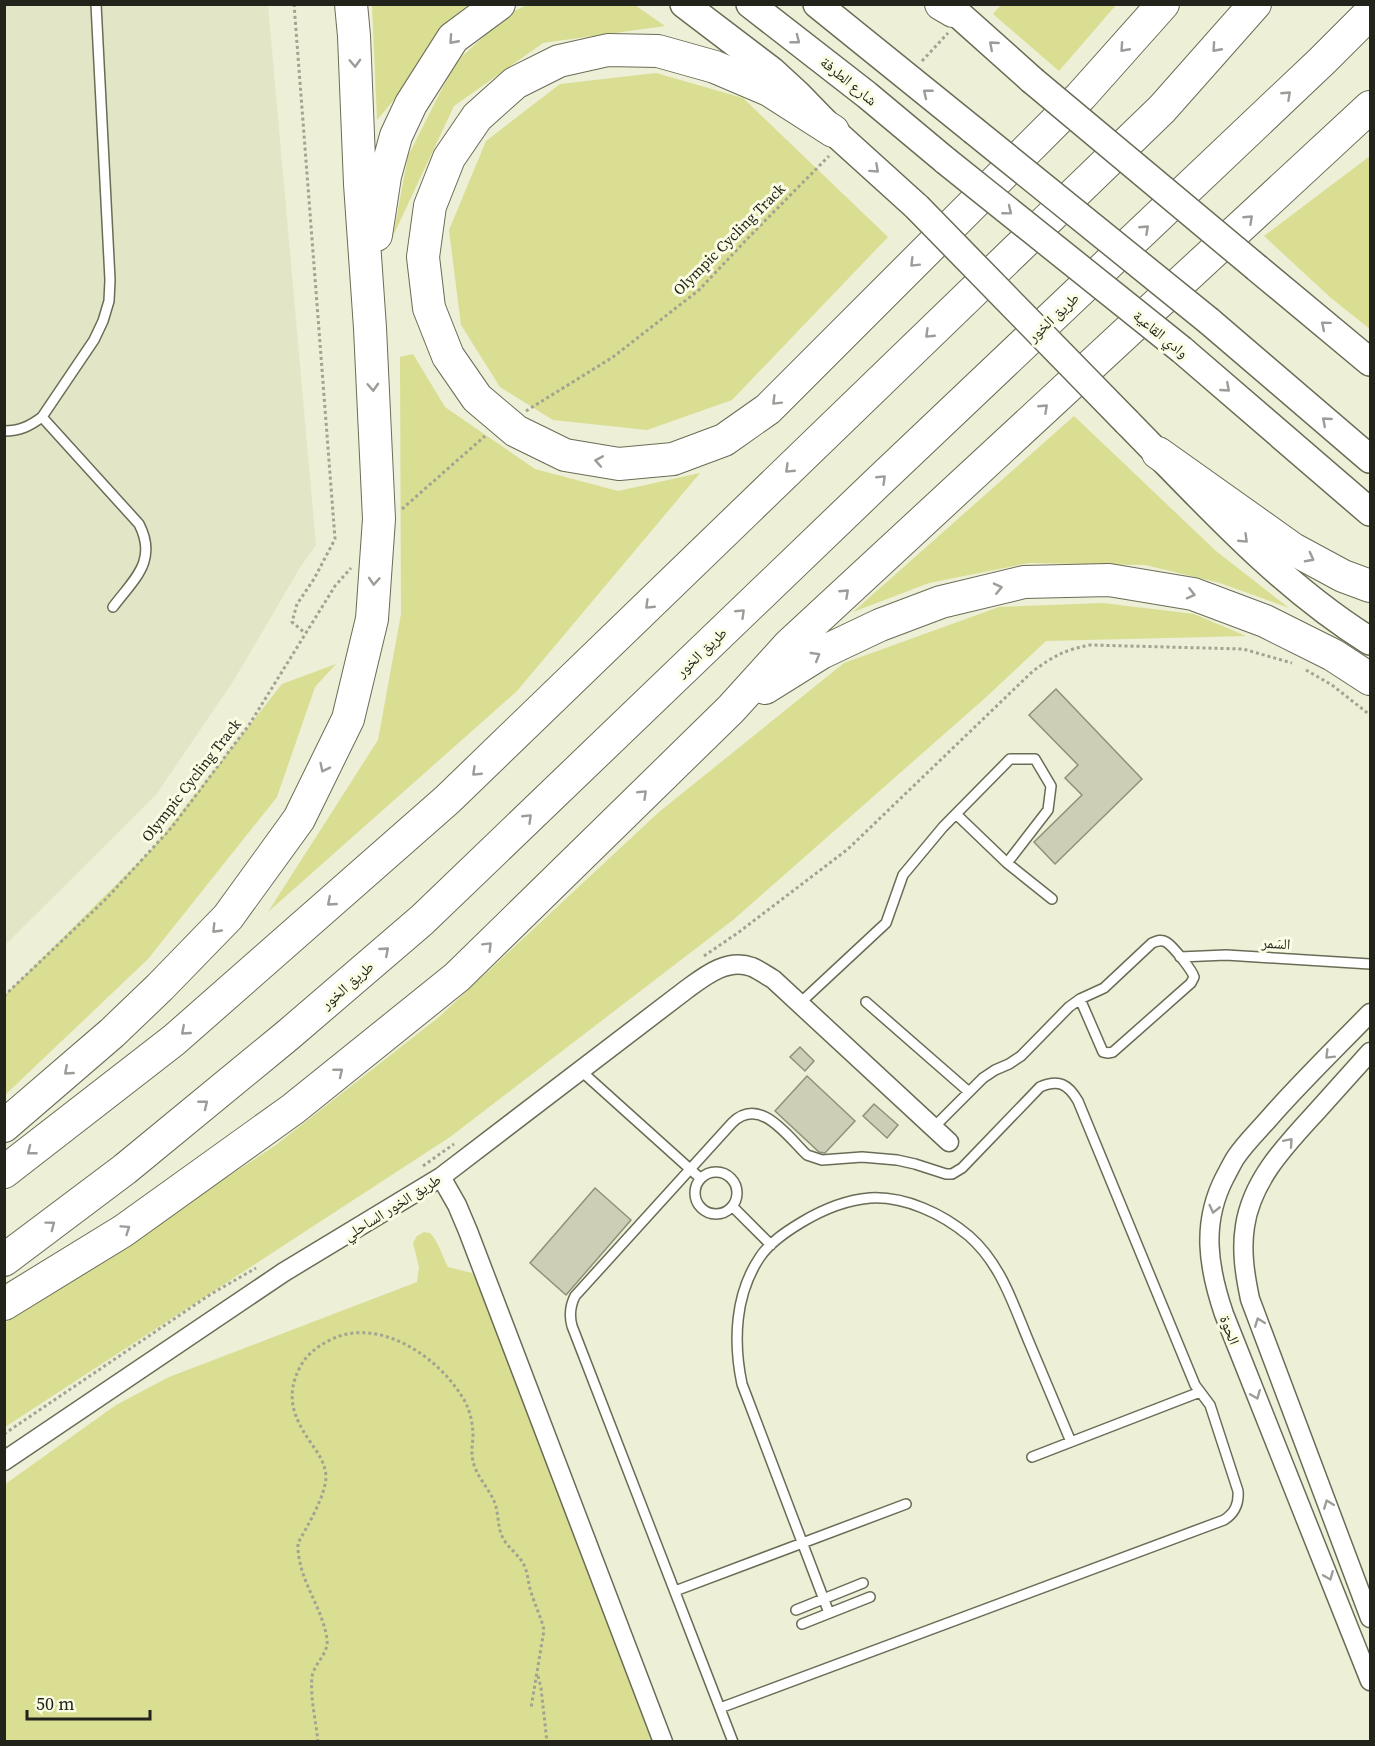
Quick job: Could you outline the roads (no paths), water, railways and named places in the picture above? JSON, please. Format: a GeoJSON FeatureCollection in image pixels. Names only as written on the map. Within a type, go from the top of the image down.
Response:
{"type":"FeatureCollection","features":[{"type":"Feature","properties":{"kind":"highway"},"geometry":{"type":"LineString","coordinates":[[4,1126],[112,1033],[228,916],[299,819],[348,718],[372,619],[379,519],[351,4]]}},
{"type":"Feature","properties":{"kind":"highway"},"geometry":{"type":"LineString","coordinates":[[370,328],[380,208],[385,176],[396,136],[411,104],[453,38],[499,4]]}},
{"type":"Feature","properties":{"kind":"highway"},"geometry":{"type":"LineString","coordinates":[[835,140],[769,90],[715,67],[658,51],[608,50],[559,61],[515,84],[477,117],[448,158],[430,206],[423,257],[425,277],[429,308],[448,356],[477,398],[516,431],[565,455],[619,464],[673,459],[724,440],[768,409],[1081,96],[1162,4]]}},
{"type":"Feature","properties":{"kind":"highway"},"geometry":{"type":"LineString","coordinates":[[4,1172],[174,1040],[447,800],[1162,109],[1255,4]]}},
{"type":"Feature","properties":{"kind":"highway","name":"طريق الخور"},"geometry":{"type":"LineString","coordinates":[[4,1260],[134,1161],[288,1035],[422,920],[868,491],[1371,13]]}},
{"type":"Feature","properties":{"kind":"highway"},"geometry":{"type":"LineString","coordinates":[[4,1304],[123,1231],[274,1122],[457,977],[731,710],[789,645],[1365,114]]}},
{"type":"Feature","properties":{"kind":"highway"},"geometry":{"type":"LineString","coordinates":[[1158,453],[1293,549],[1343,576],[1371,586]]}},
{"type":"Feature","properties":{"kind":"highway"},"geometry":{"type":"LineString","coordinates":[[731,710],[821,652],[880,625],[941,602],[1024,582],[1109,580],[1193,594],[1265,621],[1333,655],[1371,679]]}},
{"type":"Feature","properties":{"kind":"main road"},"geometry":{"type":"LineString","coordinates":[[684,4],[772,71],[797,94],[835,140],[917,207],[1127,422],[1269,563],[1313,601],[1371,641]]}},
{"type":"Feature","properties":{"kind":"main road","name":"شارع الطرفة"},"geometry":{"type":"LineString","coordinates":[[750,4],[867,95],[945,161]]}},
{"type":"Feature","properties":{"kind":"main road"},"geometry":{"type":"LineString","coordinates":[[817,4],[1209,321],[1371,459]]}},
{"type":"Feature","properties":{"kind":"main road"},"geometry":{"type":"LineString","coordinates":[[949,12],[1371,362]]}},
{"type":"Feature","properties":{"kind":"main road","name":"وادي القاعية"},"geometry":{"type":"LineString","coordinates":[[945,161],[1182,350],[1371,512]]}},
{"type":"Feature","properties":{"kind":"street","name":"طريق الخور الساحلي"},"geometry":{"type":"LineString","coordinates":[[4,1461],[274,1279],[441,1177],[706,975],[722,967],[745,965],[773,979],[949,1142]]}},
{"type":"Feature","properties":{"kind":"street","name":"الحوة"},"geometry":{"type":"LineString","coordinates":[[1371,1013],[1296,1088],[1235,1157],[1218,1190],[1209,1234],[1210,1259],[1216,1291],[1224,1314],[1371,1681]]}},
{"type":"Feature","properties":{"kind":"street","name":"الحوة"},"geometry":{"type":"LineString","coordinates":[[1371,1052],[1287,1143],[1274,1161],[1260,1182],[1251,1204],[1243,1238],[1244,1267],[1250,1299],[1371,1618]]}},
{"type":"Feature","properties":{"kind":"street"},"geometry":{"type":"LineString","coordinates":[[441,1177],[468,1231],[663,1742]]}},
{"type":"Feature","properties":{"kind":"lane"},"geometry":{"type":"LineString","coordinates":[[4,431],[19,430],[42,417],[94,340],[109,301],[110,280],[96,4]]}},
{"type":"Feature","properties":{"kind":"lane"},"geometry":{"type":"LineString","coordinates":[[42,417],[139,524],[143,532],[147,550],[143,567],[112,607]]}},
{"type":"Feature","properties":{"kind":"lane"},"geometry":{"type":"LineString","coordinates":[[799,1004],[886,923],[903,875],[956,814],[1010,759],[1035,759],[1051,786],[1048,810],[1007,863]]}},
{"type":"Feature","properties":{"kind":"lane"},"geometry":{"type":"LineString","coordinates":[[956,814],[1007,863],[1052,899]]}},
{"type":"Feature","properties":{"kind":"lane"},"geometry":{"type":"LineString","coordinates":[[933,1127],[994,1070],[1021,1056],[1069,1007],[1080,999],[1104,988],[1152,943],[1158,940],[1166,941],[1192,971],[1194,977],[1191,983],[1113,1052],[1108,1053],[1103,1052],[1080,999]]}},
{"type":"Feature","properties":{"kind":"lane","name":"السَمر"},"geometry":{"type":"LineString","coordinates":[[1180,957],[1226,955],[1371,964]]}},
{"type":"Feature","properties":{"kind":"lane"},"geometry":{"type":"LineString","coordinates":[[866,1002],[969,1092]]}},
{"type":"Feature","properties":{"kind":"lane"},"geometry":{"type":"LineString","coordinates":[[580,1070],[700,1178]]}},
{"type":"Feature","properties":{"kind":"lane"},"geometry":{"type":"LineString","coordinates":[[720,1708],[1224,1520],[1238,1505],[1238,1491],[1210,1405],[1195,1385],[1078,1101],[1065,1084],[1052,1083],[1040,1087],[962,1168],[952,1174],[939,1173],[915,1164],[878,1158],[814,1159],[769,1118],[755,1113],[737,1118],[572,1301],[570,1314],[577,1337],[733,1742]]}},
{"type":"Feature","properties":{"kind":"lane"},"geometry":{"type":"LineString","coordinates":[[711,1172],[718,1172],[732,1179],[737,1192],[736,1200],[727,1212],[713,1215],[700,1208],[694,1194],[700,1178],[711,1172]]}},
{"type":"Feature","properties":{"kind":"lane"},"geometry":{"type":"LineString","coordinates":[[829,1613],[742,1384],[736,1345],[740,1307],[752,1272],[761,1256],[771,1245],[795,1226],[831,1208],[871,1198],[925,1209],[957,1226],[982,1248],[1002,1276],[1071,1442]]}},
{"type":"Feature","properties":{"kind":"lane"},"geometry":{"type":"LineString","coordinates":[[732,1207],[771,1245]]}},
{"type":"Feature","properties":{"kind":"lane"},"geometry":{"type":"LineString","coordinates":[[1032,1457],[1200,1392]]}},
{"type":"Feature","properties":{"kind":"lane"},"geometry":{"type":"LineString","coordinates":[[675,1591],[906,1503]]}},
{"type":"Feature","properties":{"kind":"lane"},"geometry":{"type":"LineString","coordinates":[[796,1610],[863,1583]]}},
{"type":"Feature","properties":{"kind":"lane"},"geometry":{"type":"LineString","coordinates":[[801,1624],[870,1597]]}}]}
